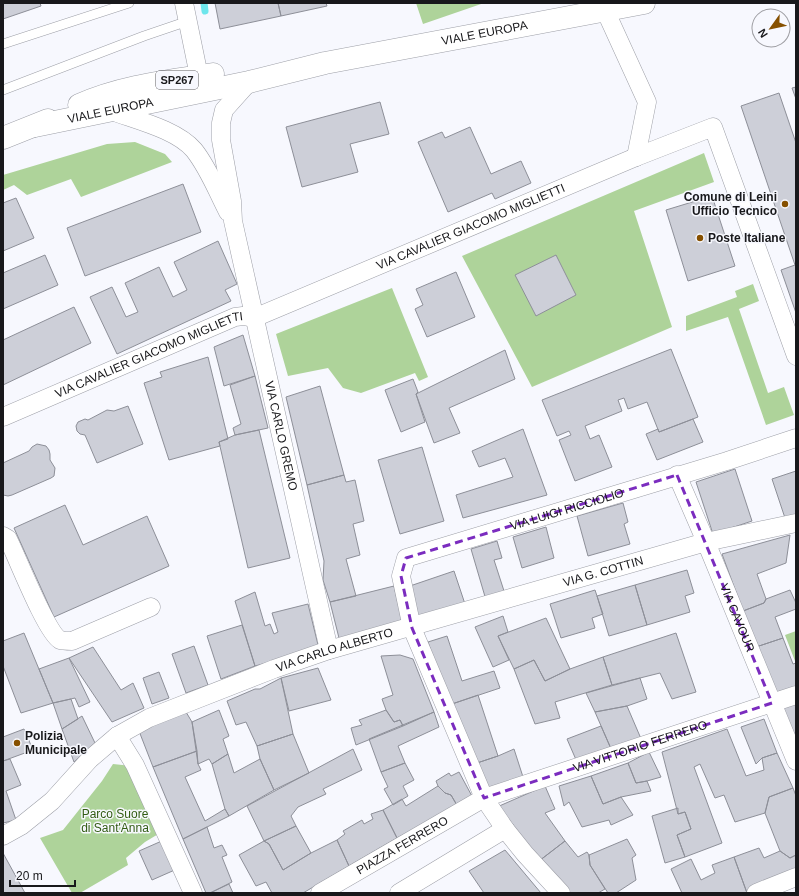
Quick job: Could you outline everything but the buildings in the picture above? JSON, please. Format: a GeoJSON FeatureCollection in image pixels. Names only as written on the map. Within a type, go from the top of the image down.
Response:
{"type":"FeatureCollection","features":[{"type":"Feature","properties":{"kind":"main road","name":"VIALE EUROPA"},"geometry":{"type":"LineString","coordinates":[[35,126],[249,82],[326,63],[644,3]]}},
{"type":"Feature","properties":{"kind":"main road","name":"VIALE EUROPA"},"geometry":{"type":"LineString","coordinates":[[3,138],[35,126],[92,100],[129,89],[199,76],[250,69],[326,63]]}},
{"type":"Feature","properties":{"kind":"street"},"geometry":{"type":"LineString","coordinates":[[184,3],[199,76]]}},
{"type":"Feature","properties":{"kind":"street"},"geometry":{"type":"LineString","coordinates":[[605,10],[647,102],[636,157]]}},
{"type":"Feature","properties":{"kind":"street","name":"VIA CARLO GREMO"},"geometry":{"type":"LineString","coordinates":[[249,82],[224,110],[221,123],[221,140],[232,201],[233,220],[329,650]]}},
{"type":"Feature","properties":{"kind":"street","name":"VIA CARLO GREMO"},"geometry":{"type":"LineString","coordinates":[[109,110],[155,126],[174,135],[193,149],[209,174],[233,220]]}},
{"type":"Feature","properties":{"kind":"street","name":"VIA CAVALIER GIACOMO MIGLIETTI"},"geometry":{"type":"LineString","coordinates":[[3,417],[235,317],[243,316],[254,318],[636,157],[713,127],[796,356]]}},
{"type":"Feature","properties":{"kind":"street","name":"VIA LUIGI RICCIOLIO"},"geometry":{"type":"LineString","coordinates":[[412,628],[401,576],[406,558],[727,461],[796,438]]}},
{"type":"Feature","properties":{"kind":"street","name":"VIA CAVOUR"},"geometry":{"type":"LineString","coordinates":[[677,475],[796,761]]}},
{"type":"Feature","properties":{"kind":"street","name":"VIA G. COTTIN"},"geometry":{"type":"LineString","coordinates":[[412,628],[706,542],[796,523]]}},
{"type":"Feature","properties":{"kind":"street"},"geometry":{"type":"LineString","coordinates":[[3,536],[8,539],[46,622],[54,634],[61,640],[72,641],[151,606]]}},
{"type":"Feature","properties":{"kind":"street"},"geometry":{"type":"LineString","coordinates":[[412,628],[484,798],[505,829],[525,854],[561,893]]}},
{"type":"Feature","properties":{"kind":"street","name":"VIA CARLO ALBERTO"},"geometry":{"type":"LineString","coordinates":[[3,836],[21,826],[52,801],[90,759],[117,736],[149,718],[274,669],[329,650],[412,628]]}},
{"type":"Feature","properties":{"kind":"street","name":"VIA VITTORIO FERRERO"},"geometry":{"type":"LineString","coordinates":[[484,798],[796,695]]}},
{"type":"Feature","properties":{"kind":"street"},"geometry":{"type":"LineString","coordinates":[[117,736],[135,765],[193,893]]}},
{"type":"Feature","properties":{"kind":"street","name":"PIAZZA FERRERO"},"geometry":{"type":"LineString","coordinates":[[320,893],[484,798]]}},
{"type":"Feature","properties":{"kind":"street"},"geometry":{"type":"LineString","coordinates":[[399,893],[505,829]]}},
{"type":"Feature","properties":{"kind":"street"},"geometry":{"type":"LineString","coordinates":[[756,893],[796,877]]}},
{"type":"Feature","properties":{"kind":"lane"},"geometry":{"type":"LineString","coordinates":[[3,44],[129,3]]}},
{"type":"Feature","properties":{"kind":"lane"},"geometry":{"type":"LineString","coordinates":[[3,90],[144,36],[188,21]]}},
{"type":"Feature","properties":{"kind":"highlighted area"},"geometry":{"type":"Polygon","coordinates":[[[677,475],[772,703],[484,798],[412,628],[401,576],[406,558],[677,475]]]}},
{"type":"Feature","properties":{"kind":"green space"},"geometry":{"type":"Polygon","coordinates":[[[416,3],[484,3],[423,24],[416,3]]]}},
{"type":"Feature","properties":{"kind":"green space"},"geometry":{"type":"Polygon","coordinates":[[[135,142],[165,154],[172,162],[81,197],[71,179],[27,195],[14,185],[3,190],[3,175],[107,144],[135,142]]]}},
{"type":"Feature","properties":{"kind":"green space"},"geometry":{"type":"Polygon","coordinates":[[[704,153],[714,182],[634,211],[672,327],[532,387],[462,256],[704,153]]]}},
{"type":"Feature","properties":{"kind":"green space"},"geometry":{"type":"Polygon","coordinates":[[[753,284],[759,301],[739,309],[768,393],[784,387],[794,415],[766,425],[728,317],[686,331],[686,316],[737,297],[735,291],[753,284]]]}},
{"type":"Feature","properties":{"kind":"green space"},"geometry":{"type":"Polygon","coordinates":[[[392,288],[428,377],[419,381],[415,373],[361,393],[343,388],[328,368],[288,376],[276,334],[392,288]]]}},
{"type":"Feature","properties":{"kind":"green space"},"geometry":{"type":"Polygon","coordinates":[[[796,631],[796,660],[795,661],[785,635],[796,631]]]}},
{"type":"Feature","properties":{"kind":"green space","name":"Parco Suore di Sant'Anna"},"geometry":{"type":"Polygon","coordinates":[[[113,764],[132,766],[160,833],[145,842],[126,858],[128,865],[80,893],[72,893],[40,838],[63,830],[102,781],[113,764]]]}},
{"type":"Feature","properties":{"kind":"waterway"},"geometry":{"type":"LineString","coordinates":[[204,3],[205,11]]}},
{"type":"Feature","properties":{"kind":"place","name":"Comune di Leini Ufficio Tecnico"},"geometry":{"type":"Point","coordinates":[785,204]}},
{"type":"Feature","properties":{"kind":"place","name":"Poste Italiane"},"geometry":{"type":"Point","coordinates":[700,238]}},
{"type":"Feature","properties":{"kind":"place","name":"Polizia Municipale"},"geometry":{"type":"Point","coordinates":[17,743]}}]}
